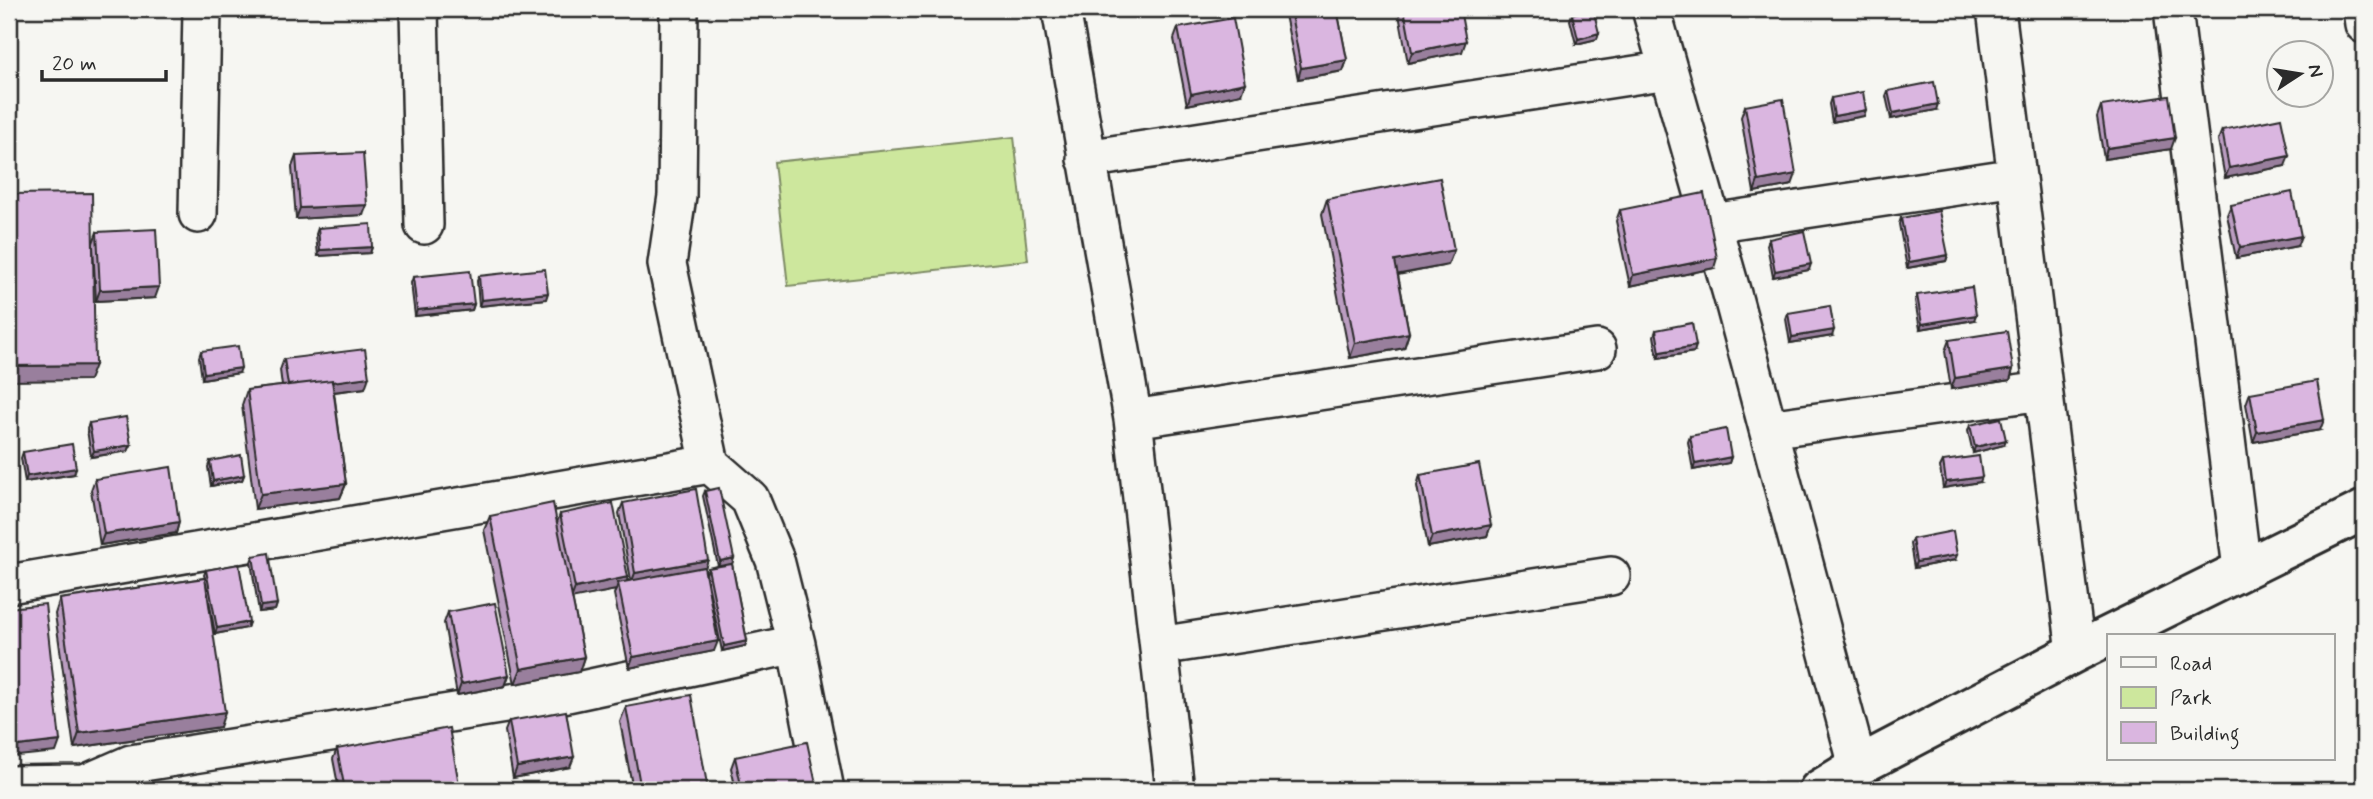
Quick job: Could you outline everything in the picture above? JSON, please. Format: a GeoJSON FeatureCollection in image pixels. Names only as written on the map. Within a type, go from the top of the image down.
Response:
{"type":"FeatureCollection","features":[{"type":"Feature","properties":{"kind":"street"},"geometry":{"type":"LineString","coordinates":[[198,214],[202,9]]}},
{"type":"Feature","properties":{"kind":"street"},"geometry":{"type":"LineString","coordinates":[[419,9],[424,225]]}},
{"type":"Feature","properties":{"kind":"street"},"geometry":{"type":"LineString","coordinates":[[679,9],[677,196],[667,264],[710,464],[750,499],[775,560],[796,644],[825,790]]}},
{"type":"Feature","properties":{"kind":"street"},"geometry":{"type":"LineString","coordinates":[[1061,9],[1133,419],[1175,790]]}},
{"type":"Feature","properties":{"kind":"street"},"geometry":{"type":"LineString","coordinates":[[1651,9],[1713,223],[1858,766]]}},
{"type":"Feature","properties":{"kind":"street"},"geometry":{"type":"LineString","coordinates":[[1996,9],[2076,652]]}},
{"type":"Feature","properties":{"kind":"street"},"geometry":{"type":"LineString","coordinates":[[2174,9],[2242,569]]}},
{"type":"Feature","properties":{"kind":"street"},"geometry":{"type":"LineString","coordinates":[[2362,9],[2364,24]]}},
{"type":"Feature","properties":{"kind":"street"},"geometry":{"type":"LineString","coordinates":[[1086,159],[1668,70]]}},
{"type":"Feature","properties":{"kind":"street"},"geometry":{"type":"LineString","coordinates":[[1713,223],[2017,177]]}},
{"type":"Feature","properties":{"kind":"street"},"geometry":{"type":"LineString","coordinates":[[1133,419],[1597,349]]}},
{"type":"Feature","properties":{"kind":"street"},"geometry":{"type":"LineString","coordinates":[[1768,429],[2043,390]]}},
{"type":"Feature","properties":{"kind":"street"},"geometry":{"type":"LineString","coordinates":[[9,584],[710,464]]}},
{"type":"Feature","properties":{"kind":"street"},"geometry":{"type":"LineString","coordinates":[[2112,634],[2364,510]]}},
{"type":"Feature","properties":{"kind":"street"},"geometry":{"type":"LineString","coordinates":[[1159,646],[1611,576]]}},
{"type":"Feature","properties":{"kind":"street"},"geometry":{"type":"LineString","coordinates":[[1819,790],[1858,766],[2107,636]]}},
{"type":"Feature","properties":{"kind":"street"},"geometry":{"type":"LineString","coordinates":[[9,785],[85,784],[131,764],[549,697],[796,644]]}},
{"type":"Feature","properties":{"kind":"green space"},"geometry":{"type":"Polygon","coordinates":[[[1014,137],[1028,260],[788,286],[774,162],[1014,137]]]}},
{"type":"Feature","properties":{"kind":"building"},"geometry":{"type":"Polygon","coordinates":[[[1290,9],[1337,9],[1347,60],[1301,68],[1290,9]]]}},
{"type":"Feature","properties":{"kind":"building"},"geometry":{"type":"Polygon","coordinates":[[[1404,9],[1460,9],[1466,41],[1412,52],[1404,9]]]}},
{"type":"Feature","properties":{"kind":"building"},"geometry":{"type":"Polygon","coordinates":[[[1593,9],[1599,33],[1578,39],[1572,14],[1593,9]]]}},
{"type":"Feature","properties":{"kind":"building"},"geometry":{"type":"Polygon","coordinates":[[[1233,18],[1245,83],[1191,94],[1178,28],[1233,18]]]}},
{"type":"Feature","properties":{"kind":"building"},"geometry":{"type":"Polygon","coordinates":[[[1934,82],[1938,104],[1893,113],[1888,91],[1934,82]]]}},
{"type":"Feature","properties":{"kind":"building"},"geometry":{"type":"Polygon","coordinates":[[[1863,92],[1866,110],[1834,116],[1831,98],[1863,92]]]}},
{"type":"Feature","properties":{"kind":"building"},"geometry":{"type":"Polygon","coordinates":[[[2169,96],[2175,138],[2107,148],[2101,106],[2169,96]]]}},
{"type":"Feature","properties":{"kind":"building"},"geometry":{"type":"Polygon","coordinates":[[[1783,99],[1796,174],[1758,181],[1745,106],[1783,99]]]}},
{"type":"Feature","properties":{"kind":"building"},"geometry":{"type":"Polygon","coordinates":[[[2281,118],[2289,156],[2229,168],[2222,130],[2281,118]]]}},
{"type":"Feature","properties":{"kind":"building"},"geometry":{"type":"Polygon","coordinates":[[[363,153],[367,205],[300,208],[296,156],[363,153]]]}},
{"type":"Feature","properties":{"kind":"building"},"geometry":{"type":"Polygon","coordinates":[[[1440,178],[1454,250],[1395,261],[1409,333],[1355,343],[1327,199],[1440,178]]]}},
{"type":"Feature","properties":{"kind":"building"},"geometry":{"type":"Polygon","coordinates":[[[2292,192],[2301,236],[2240,247],[2231,205],[2292,192]]]}},
{"type":"Feature","properties":{"kind":"building"},"geometry":{"type":"Polygon","coordinates":[[[92,193],[95,365],[9,366],[9,194],[92,193]]]}},
{"type":"Feature","properties":{"kind":"building"},"geometry":{"type":"Polygon","coordinates":[[[1704,193],[1717,258],[1633,275],[1620,210],[1704,193]]]}},
{"type":"Feature","properties":{"kind":"building"},"geometry":{"type":"Polygon","coordinates":[[[1939,211],[1948,255],[1909,262],[1901,218],[1939,211]]]}},
{"type":"Feature","properties":{"kind":"building"},"geometry":{"type":"Polygon","coordinates":[[[371,224],[372,247],[320,250],[318,228],[371,224]]]}},
{"type":"Feature","properties":{"kind":"building"},"geometry":{"type":"Polygon","coordinates":[[[156,229],[159,287],[100,290],[97,232],[156,229]]]}},
{"type":"Feature","properties":{"kind":"building"},"geometry":{"type":"Polygon","coordinates":[[[1804,231],[1811,264],[1775,271],[1769,239],[1804,231]]]}},
{"type":"Feature","properties":{"kind":"building"},"geometry":{"type":"Polygon","coordinates":[[[545,269],[548,293],[481,300],[479,276],[545,269]]]}},
{"type":"Feature","properties":{"kind":"building"},"geometry":{"type":"Polygon","coordinates":[[[470,271],[474,304],[417,310],[413,277],[470,271]]]}},
{"type":"Feature","properties":{"kind":"building"},"geometry":{"type":"Polygon","coordinates":[[[1972,287],[1976,315],[1922,324],[1917,295],[1972,287]]]}},
{"type":"Feature","properties":{"kind":"building"},"geometry":{"type":"Polygon","coordinates":[[[1830,306],[1834,330],[1792,337],[1788,313],[1830,306]]]}},
{"type":"Feature","properties":{"kind":"building"},"geometry":{"type":"Polygon","coordinates":[[[1692,323],[1696,346],[1660,352],[1656,330],[1692,323]]]}},
{"type":"Feature","properties":{"kind":"building"},"geometry":{"type":"Polygon","coordinates":[[[2007,331],[2013,369],[1955,378],[1949,340],[2007,331]]]}},
{"type":"Feature","properties":{"kind":"building"},"geometry":{"type":"Polygon","coordinates":[[[238,346],[241,368],[204,373],[201,351],[238,346]]]}},
{"type":"Feature","properties":{"kind":"building"},"geometry":{"type":"Polygon","coordinates":[[[365,349],[369,377],[288,385],[284,359],[365,349]]]}},
{"type":"Feature","properties":{"kind":"building"},"geometry":{"type":"Polygon","coordinates":[[[332,380],[346,484],[261,494],[247,390],[332,380]]]}},
{"type":"Feature","properties":{"kind":"building"},"geometry":{"type":"Polygon","coordinates":[[[2317,381],[2324,420],[2257,432],[2250,393],[2317,381]]]}},
{"type":"Feature","properties":{"kind":"building"},"geometry":{"type":"Polygon","coordinates":[[[126,417],[131,445],[94,451],[89,423],[126,417]]]}},
{"type":"Feature","properties":{"kind":"building"},"geometry":{"type":"Polygon","coordinates":[[[2001,418],[2006,440],[1975,447],[1970,425],[2001,418]]]}},
{"type":"Feature","properties":{"kind":"building"},"geometry":{"type":"Polygon","coordinates":[[[1726,429],[1731,457],[1695,464],[1690,436],[1726,429]]]}},
{"type":"Feature","properties":{"kind":"building"},"geometry":{"type":"Polygon","coordinates":[[[72,444],[76,468],[27,476],[23,452],[72,444]]]}},
{"type":"Feature","properties":{"kind":"building"},"geometry":{"type":"Polygon","coordinates":[[[241,455],[244,475],[213,481],[210,461],[241,455]]]}},
{"type":"Feature","properties":{"kind":"building"},"geometry":{"type":"Polygon","coordinates":[[[1979,456],[1982,477],[1946,482],[1943,461],[1979,456]]]}},
{"type":"Feature","properties":{"kind":"building"},"geometry":{"type":"Polygon","coordinates":[[[1479,464],[1491,525],[1432,536],[1420,475],[1479,464]]]}},
{"type":"Feature","properties":{"kind":"building"},"geometry":{"type":"Polygon","coordinates":[[[171,467],[179,522],[104,534],[95,479],[171,467]]]}},
{"type":"Feature","properties":{"kind":"building"},"geometry":{"type":"Polygon","coordinates":[[[719,488],[734,558],[720,561],[705,491],[719,488]]]}},
{"type":"Feature","properties":{"kind":"building"},"geometry":{"type":"Polygon","coordinates":[[[696,489],[708,560],[635,573],[623,503],[696,489]]]}},
{"type":"Feature","properties":{"kind":"building"},"geometry":{"type":"Polygon","coordinates":[[[553,503],[584,657],[521,669],[490,516],[553,503]]]}},
{"type":"Feature","properties":{"kind":"building"},"geometry":{"type":"Polygon","coordinates":[[[613,503],[628,577],[575,588],[560,514],[613,503]]]}},
{"type":"Feature","properties":{"kind":"building"},"geometry":{"type":"Polygon","coordinates":[[[1953,531],[1957,555],[1916,562],[1912,539],[1953,531]]]}},
{"type":"Feature","properties":{"kind":"building"},"geometry":{"type":"Polygon","coordinates":[[[269,553],[277,604],[261,606],[253,556],[269,553]]]}},
{"type":"Feature","properties":{"kind":"building"},"geometry":{"type":"Polygon","coordinates":[[[239,564],[249,622],[217,628],[206,570],[239,564]]]}},
{"type":"Feature","properties":{"kind":"building"},"geometry":{"type":"Polygon","coordinates":[[[732,564],[747,641],[724,646],[708,568],[732,564]]]}},
{"type":"Feature","properties":{"kind":"building"},"geometry":{"type":"Polygon","coordinates":[[[704,567],[718,641],[633,657],[618,583],[704,567]]]}},
{"type":"Feature","properties":{"kind":"building"},"geometry":{"type":"Polygon","coordinates":[[[205,578],[225,712],[79,733],[60,599],[205,578]]]}},
{"type":"Feature","properties":{"kind":"building"},"geometry":{"type":"Polygon","coordinates":[[[495,603],[509,675],[461,684],[448,612],[495,603]]]}},
{"type":"Feature","properties":{"kind":"building"},"geometry":{"type":"Polygon","coordinates":[[[45,604],[60,741],[9,747],[9,608],[45,604]]]}},
{"type":"Feature","properties":{"kind":"building"},"geometry":{"type":"Polygon","coordinates":[[[691,695],[708,790],[641,790],[626,707],[691,695]]]}},
{"type":"Feature","properties":{"kind":"building"},"geometry":{"type":"Polygon","coordinates":[[[566,711],[574,757],[517,767],[509,721],[566,711]]]}},
{"type":"Feature","properties":{"kind":"building"},"geometry":{"type":"Polygon","coordinates":[[[449,728],[460,790],[345,790],[337,749],[449,728]]]}},
{"type":"Feature","properties":{"kind":"building"},"geometry":{"type":"Polygon","coordinates":[[[807,742],[816,784],[788,790],[742,790],[735,757],[807,742]]]}},
{"type":"Feature","properties":{"kind":"building"},"geometry":{"type":"Polygon","coordinates":[[[618,785],[619,790],[590,790],[618,785]]]}}]}
